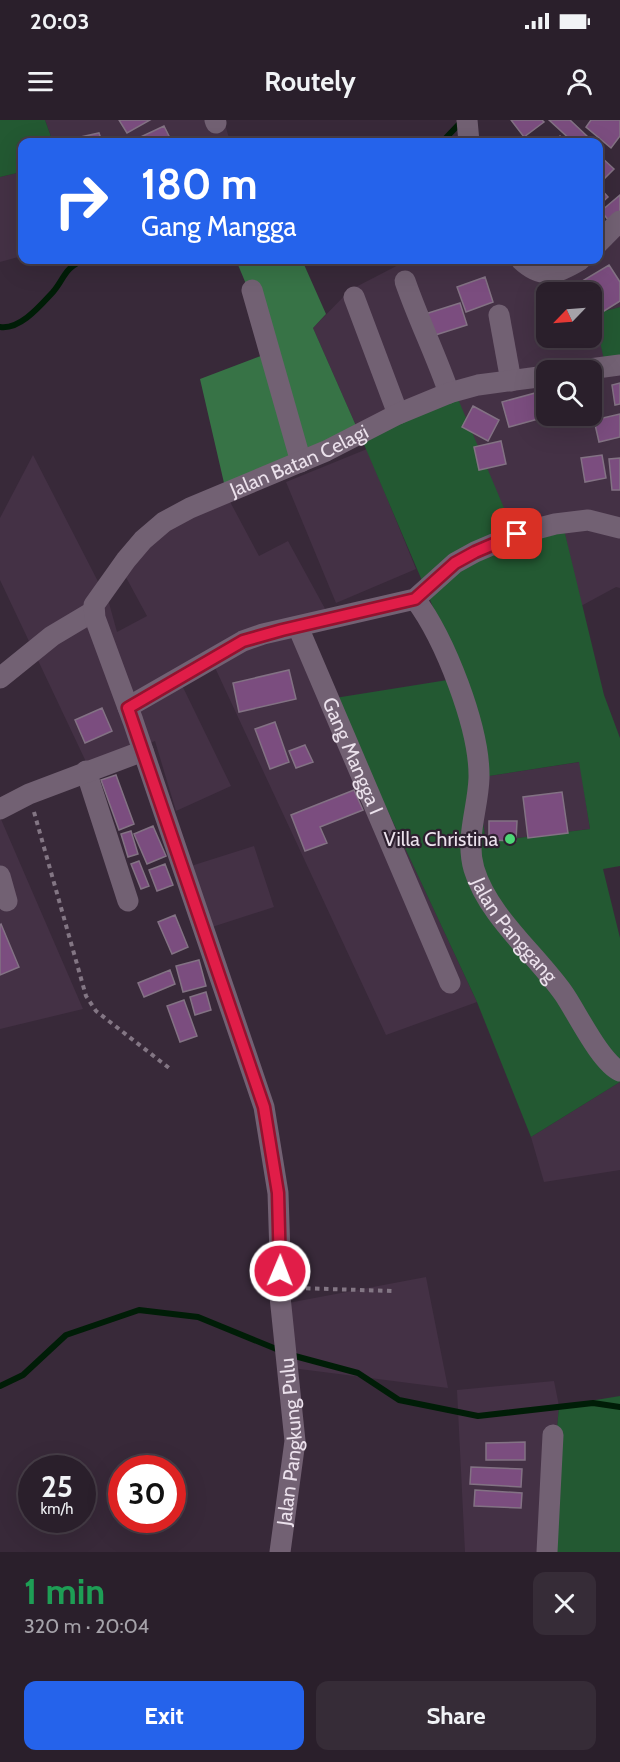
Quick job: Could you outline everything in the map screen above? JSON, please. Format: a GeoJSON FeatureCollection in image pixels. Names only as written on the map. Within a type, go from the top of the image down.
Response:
{"type":"FeatureCollection","features":[{"type":"Feature","properties":{"kind":"street"},"geometry":{"type":"LineString","coordinates":[[467,120],[469,138]]}},
{"type":"Feature","properties":{"kind":"street"},"geometry":{"type":"LineString","coordinates":[[603,238],[620,221]]}},
{"type":"Feature","properties":{"kind":"street"},"geometry":{"type":"LineString","coordinates":[[527,264],[538,272],[552,274],[572,264]]}},
{"type":"Feature","properties":{"kind":"street"},"geometry":{"type":"LineString","coordinates":[[405,281],[449,393]]}},
{"type":"Feature","properties":{"kind":"street"},"geometry":{"type":"LineString","coordinates":[[252,290],[302,462]]}},
{"type":"Feature","properties":{"kind":"street"},"geometry":{"type":"LineString","coordinates":[[354,297],[398,414]]}},
{"type":"Feature","properties":{"kind":"street"},"geometry":{"type":"LineString","coordinates":[[499,315],[511,381]]}},
{"type":"Feature","properties":{"kind":"street"},"geometry":{"type":"LineString","coordinates":[[602,367],[620,365]]}},
{"type":"Feature","properties":{"kind":"street","name":"Jalan Batan Celagi"},"geometry":{"type":"LineString","coordinates":[[94,611],[96,602],[143,540],[164,522],[190,508],[302,462],[398,414],[449,393],[478,385],[536,377]]}},
{"type":"Feature","properties":{"kind":"street"},"geometry":{"type":"LineString","coordinates":[[128,708],[243,641],[263,634],[415,599],[455,563],[517,534],[555,524],[588,520],[620,528]]}},
{"type":"Feature","properties":{"kind":"street","name":"Jalan Panggang"},"geometry":{"type":"LineString","coordinates":[[415,599],[440,643],[470,721],[479,779],[470,843],[471,859],[478,878],[501,917],[563,993],[602,1054],[620,1071]]}},
{"type":"Feature","properties":{"kind":"street"},"geometry":{"type":"LineString","coordinates":[[0,678],[52,636],[94,611]]}},
{"type":"Feature","properties":{"kind":"street","name":"Jalan Pangkung Pulu"},"geometry":{"type":"LineString","coordinates":[[94,611],[264,1107],[278,1193],[279,1287],[295,1441],[280,1552]]}},
{"type":"Feature","properties":{"kind":"street","name":"Gang Mangga I"},"geometry":{"type":"LineString","coordinates":[[298,627],[450,983]]}},
{"type":"Feature","properties":{"kind":"street"},"geometry":{"type":"LineString","coordinates":[[0,809],[29,794],[143,751]]}},
{"type":"Feature","properties":{"kind":"street"},"geometry":{"type":"LineString","coordinates":[[87,771],[129,902]]}},
{"type":"Feature","properties":{"kind":"street"},"geometry":{"type":"LineString","coordinates":[[0,876],[7,901]]}},
{"type":"Feature","properties":{"kind":"street"},"geometry":{"type":"LineString","coordinates":[[548,1552],[553,1435]]}},
{"type":"Feature","properties":{"kind":"path"},"geometry":{"type":"LineString","coordinates":[[29,794],[86,996],[96,1011],[169,1068]]}},
{"type":"Feature","properties":{"kind":"path"},"geometry":{"type":"LineString","coordinates":[[279,1287],[392,1291]]}},
{"type":"Feature","properties":{"kind":"shaded area"},"geometry":{"type":"Polygon","coordinates":[[[45,120],[224,120],[229,138],[52,138],[45,120]]]}},
{"type":"Feature","properties":{"kind":"shaded area"},"geometry":{"type":"Polygon","coordinates":[[[17,173],[18,177],[18,257],[0,262],[0,177],[17,173]]]}},
{"type":"Feature","properties":{"kind":"shaded area"},"geometry":{"type":"Polygon","coordinates":[[[620,226],[620,307],[602,312],[602,282],[536,282],[536,348],[602,348],[602,329],[620,362],[620,588],[616,587],[581,606],[561,517],[515,534],[357,428],[313,328],[350,290],[400,264],[546,264],[555,267],[567,264],[603,264],[603,242],[620,226]]]}},
{"type":"Feature","properties":{"kind":"shaded area"},"geometry":{"type":"Polygon","coordinates":[[[367,449],[416,569],[336,603],[286,482],[367,449]]]}},
{"type":"Feature","properties":{"kind":"shaded area"},"geometry":{"type":"Polygon","coordinates":[[[33,455],[109,603],[117,632],[147,616],[115,557],[227,496],[259,556],[288,541],[329,616],[297,616],[477,1002],[386,1035],[211,659],[178,677],[231,786],[176,811],[155,741],[88,766],[0,580],[0,518],[33,455]]]}},
{"type":"Feature","properties":{"kind":"shaded area"},"geometry":{"type":"Polygon","coordinates":[[[580,762],[590,829],[486,842],[476,778],[580,762]]]}},
{"type":"Feature","properties":{"kind":"shaded area"},"geometry":{"type":"Polygon","coordinates":[[[0,817],[83,1009],[0,1029],[0,817]]]}},
{"type":"Feature","properties":{"kind":"shaded area"},"geometry":{"type":"Polygon","coordinates":[[[254,846],[274,907],[209,928],[191,866],[254,846]]]}},
{"type":"Feature","properties":{"kind":"shaded area"},"geometry":{"type":"Polygon","coordinates":[[[620,1082],[620,1170],[544,1182],[531,1137],[620,1082]]]}},
{"type":"Feature","properties":{"kind":"shaded area"},"geometry":{"type":"Polygon","coordinates":[[[426,1277],[448,1388],[284,1367],[288,1303],[426,1277]]]}},
{"type":"Feature","properties":{"kind":"shaded area"},"geometry":{"type":"Polygon","coordinates":[[[554,1381],[559,1406],[546,1552],[465,1552],[457,1390],[554,1381]]]}},
{"type":"Feature","properties":{"kind":"green space"},"geometry":{"type":"Polygon","coordinates":[[[0,120],[45,120],[52,138],[18,138],[18,177],[17,173],[0,177],[0,120]]]}},
{"type":"Feature","properties":{"kind":"green space"},"geometry":{"type":"Polygon","coordinates":[[[238,264],[304,264],[326,314],[313,328],[357,428],[227,496],[200,379],[274,351],[238,264]]]}},
{"type":"Feature","properties":{"kind":"green space"},"geometry":{"type":"Polygon","coordinates":[[[620,307],[620,362],[604,360],[601,348],[602,312],[620,307]]]}},
{"type":"Feature","properties":{"kind":"green space"},"geometry":{"type":"Polygon","coordinates":[[[453,387],[515,534],[561,517],[604,695],[620,738],[620,866],[603,869],[620,938],[620,1082],[531,1137],[477,1002],[335,698],[460,678],[429,597],[357,428],[453,387]],[[579,762],[476,778],[486,842],[590,829],[579,762]]]}},
{"type":"Feature","properties":{"kind":"green space"},"geometry":{"type":"Polygon","coordinates":[[[620,1396],[620,1552],[546,1552],[559,1406],[620,1396]]]}},
{"type":"Feature","properties":{"kind":"building"},"geometry":{"type":"Polygon","coordinates":[[[119,120],[150,120],[127,133],[119,120]]]}},
{"type":"Feature","properties":{"kind":"building"},"geometry":{"type":"Polygon","coordinates":[[[511,120],[542,120],[544,122],[524,137],[511,120]]]}},
{"type":"Feature","properties":{"kind":"building"},"geometry":{"type":"Polygon","coordinates":[[[549,120],[570,120],[588,137],[569,138],[549,120]]]}},
{"type":"Feature","properties":{"kind":"building"},"geometry":{"type":"Polygon","coordinates":[[[591,120],[620,120],[620,136],[611,148],[603,141],[603,138],[599,138],[586,127],[591,120]]]}},
{"type":"Feature","properties":{"kind":"building"},"geometry":{"type":"Polygon","coordinates":[[[164,126],[170,138],[138,138],[164,126]]]}},
{"type":"Feature","properties":{"kind":"building"},"geometry":{"type":"Polygon","coordinates":[[[99,133],[101,138],[76,138],[99,133]]]}},
{"type":"Feature","properties":{"kind":"building"},"geometry":{"type":"Polygon","coordinates":[[[603,159],[614,169],[603,180],[603,159]]]}},
{"type":"Feature","properties":{"kind":"building"},"geometry":{"type":"Polygon","coordinates":[[[603,192],[608,197],[603,202],[603,192]]]}},
{"type":"Feature","properties":{"kind":"building"},"geometry":{"type":"Polygon","coordinates":[[[620,195],[620,212],[609,221],[603,214],[603,209],[620,195]]]}},
{"type":"Feature","properties":{"kind":"building"},"geometry":{"type":"Polygon","coordinates":[[[609,265],[620,282],[620,301],[602,312],[602,282],[581,282],[609,265]]]}},
{"type":"Feature","properties":{"kind":"building"},"geometry":{"type":"Polygon","coordinates":[[[485,277],[493,302],[466,312],[457,287],[485,277]]]}},
{"type":"Feature","properties":{"kind":"building"},"geometry":{"type":"Polygon","coordinates":[[[460,303],[467,325],[429,337],[422,315],[460,303]]]}},
{"type":"Feature","properties":{"kind":"building"},"geometry":{"type":"Polygon","coordinates":[[[620,383],[620,404],[615,405],[612,385],[620,383]]]}},
{"type":"Feature","properties":{"kind":"building"},"geometry":{"type":"Polygon","coordinates":[[[536,393],[536,420],[509,427],[502,402],[536,393]]]}},
{"type":"Feature","properties":{"kind":"building"},"geometry":{"type":"Polygon","coordinates":[[[473,406],[499,420],[488,441],[462,427],[473,406]]]}},
{"type":"Feature","properties":{"kind":"building"},"geometry":{"type":"Polygon","coordinates":[[[620,414],[620,437],[599,442],[595,426],[602,426],[602,418],[620,414]]]}},
{"type":"Feature","properties":{"kind":"building"},"geometry":{"type":"Polygon","coordinates":[[[501,441],[506,464],[479,470],[474,447],[501,441]]]}},
{"type":"Feature","properties":{"kind":"building"},"geometry":{"type":"Polygon","coordinates":[[[602,455],[606,478],[585,482],[581,458],[602,455]]]}},
{"type":"Feature","properties":{"kind":"building"},"geometry":{"type":"Polygon","coordinates":[[[620,458],[620,490],[612,490],[609,459],[620,458]]]}},
{"type":"Feature","properties":{"kind":"building"},"geometry":{"type":"Polygon","coordinates":[[[289,670],[296,699],[239,712],[233,683],[289,670]]]}},
{"type":"Feature","properties":{"kind":"building"},"geometry":{"type":"Polygon","coordinates":[[[102,708],[112,731],[85,743],[75,720],[102,708]]]}},
{"type":"Feature","properties":{"kind":"building"},"geometry":{"type":"Polygon","coordinates":[[[275,722],[289,762],[270,769],[255,729],[275,722]]]}},
{"type":"Feature","properties":{"kind":"building"},"geometry":{"type":"Polygon","coordinates":[[[305,745],[313,762],[296,768],[289,751],[305,745]]]}},
{"type":"Feature","properties":{"kind":"building"},"geometry":{"type":"Polygon","coordinates":[[[116,775],[134,824],[119,830],[101,780],[116,775]]]}},
{"type":"Feature","properties":{"kind":"building"},"geometry":{"type":"Polygon","coordinates":[[[354,790],[363,810],[320,827],[327,843],[305,851],[291,815],[354,790]]]}},
{"type":"Feature","properties":{"kind":"building"},"geometry":{"type":"Polygon","coordinates":[[[562,792],[568,833],[528,838],[523,797],[562,792]]]}},
{"type":"Feature","properties":{"kind":"building"},"geometry":{"type":"Polygon","coordinates":[[[489,821],[517,821],[516,841],[489,840],[489,821]]]}},
{"type":"Feature","properties":{"kind":"building"},"geometry":{"type":"Polygon","coordinates":[[[153,826],[166,856],[147,864],[134,834],[153,826]]]}},
{"type":"Feature","properties":{"kind":"building"},"geometry":{"type":"Polygon","coordinates":[[[131,831],[138,854],[128,857],[121,834],[131,831]]]}},
{"type":"Feature","properties":{"kind":"building"},"geometry":{"type":"Polygon","coordinates":[[[139,861],[149,886],[141,889],[131,864],[139,861]]]}},
{"type":"Feature","properties":{"kind":"building"},"geometry":{"type":"Polygon","coordinates":[[[165,864],[173,885],[157,891],[149,870],[165,864]]]}},
{"type":"Feature","properties":{"kind":"building"},"geometry":{"type":"Polygon","coordinates":[[[175,915],[188,947],[172,954],[158,922],[175,915]]]}},
{"type":"Feature","properties":{"kind":"building"},"geometry":{"type":"Polygon","coordinates":[[[0,925],[19,967],[0,975],[0,925]]]}},
{"type":"Feature","properties":{"kind":"building"},"geometry":{"type":"Polygon","coordinates":[[[199,960],[206,986],[183,992],[176,966],[199,960]]]}},
{"type":"Feature","properties":{"kind":"building"},"geometry":{"type":"Polygon","coordinates":[[[170,970],[175,984],[144,997],[138,983],[170,970]]]}},
{"type":"Feature","properties":{"kind":"building"},"geometry":{"type":"Polygon","coordinates":[[[206,992],[211,1010],[195,1015],[190,997],[206,992]]]}},
{"type":"Feature","properties":{"kind":"building"},"geometry":{"type":"Polygon","coordinates":[[[184,1000],[197,1036],[180,1042],[167,1006],[184,1000]]]}},
{"type":"Feature","properties":{"kind":"building"},"geometry":{"type":"Polygon","coordinates":[[[525,1442],[525,1460],[486,1460],[486,1443],[525,1442]]]}},
{"type":"Feature","properties":{"kind":"building"},"geometry":{"type":"Polygon","coordinates":[[[471,1467],[522,1469],[521,1487],[470,1484],[471,1467]]]}},
{"type":"Feature","properties":{"kind":"building"},"geometry":{"type":"Polygon","coordinates":[[[475,1490],[522,1493],[521,1508],[474,1506],[475,1490]]]}},
{"type":"Feature","properties":{"kind":"waterway"},"geometry":{"type":"LineString","coordinates":[[446,138],[462,121]]}},
{"type":"Feature","properties":{"kind":"waterway"},"geometry":{"type":"LineString","coordinates":[[0,327],[15,325],[29,316],[76,264]]}},
{"type":"Feature","properties":{"kind":"waterway"},"geometry":{"type":"LineString","coordinates":[[0,1386],[23,1375],[66,1335],[139,1310],[198,1317],[291,1355],[358,1373],[399,1400],[478,1416],[593,1403],[620,1407]]}},
{"type":"Feature","properties":{"kind":"place","name":"Villa Christina"},"geometry":{"type":"Point","coordinates":[510,839]}},
{"type":"Feature","properties":{"kind":"route"},"geometry":{"type":"LineString","coordinates":[[280,1271],[278,1193],[264,1107],[128,708],[243,641],[263,634],[415,599],[455,563],[517,534]]}}]}
